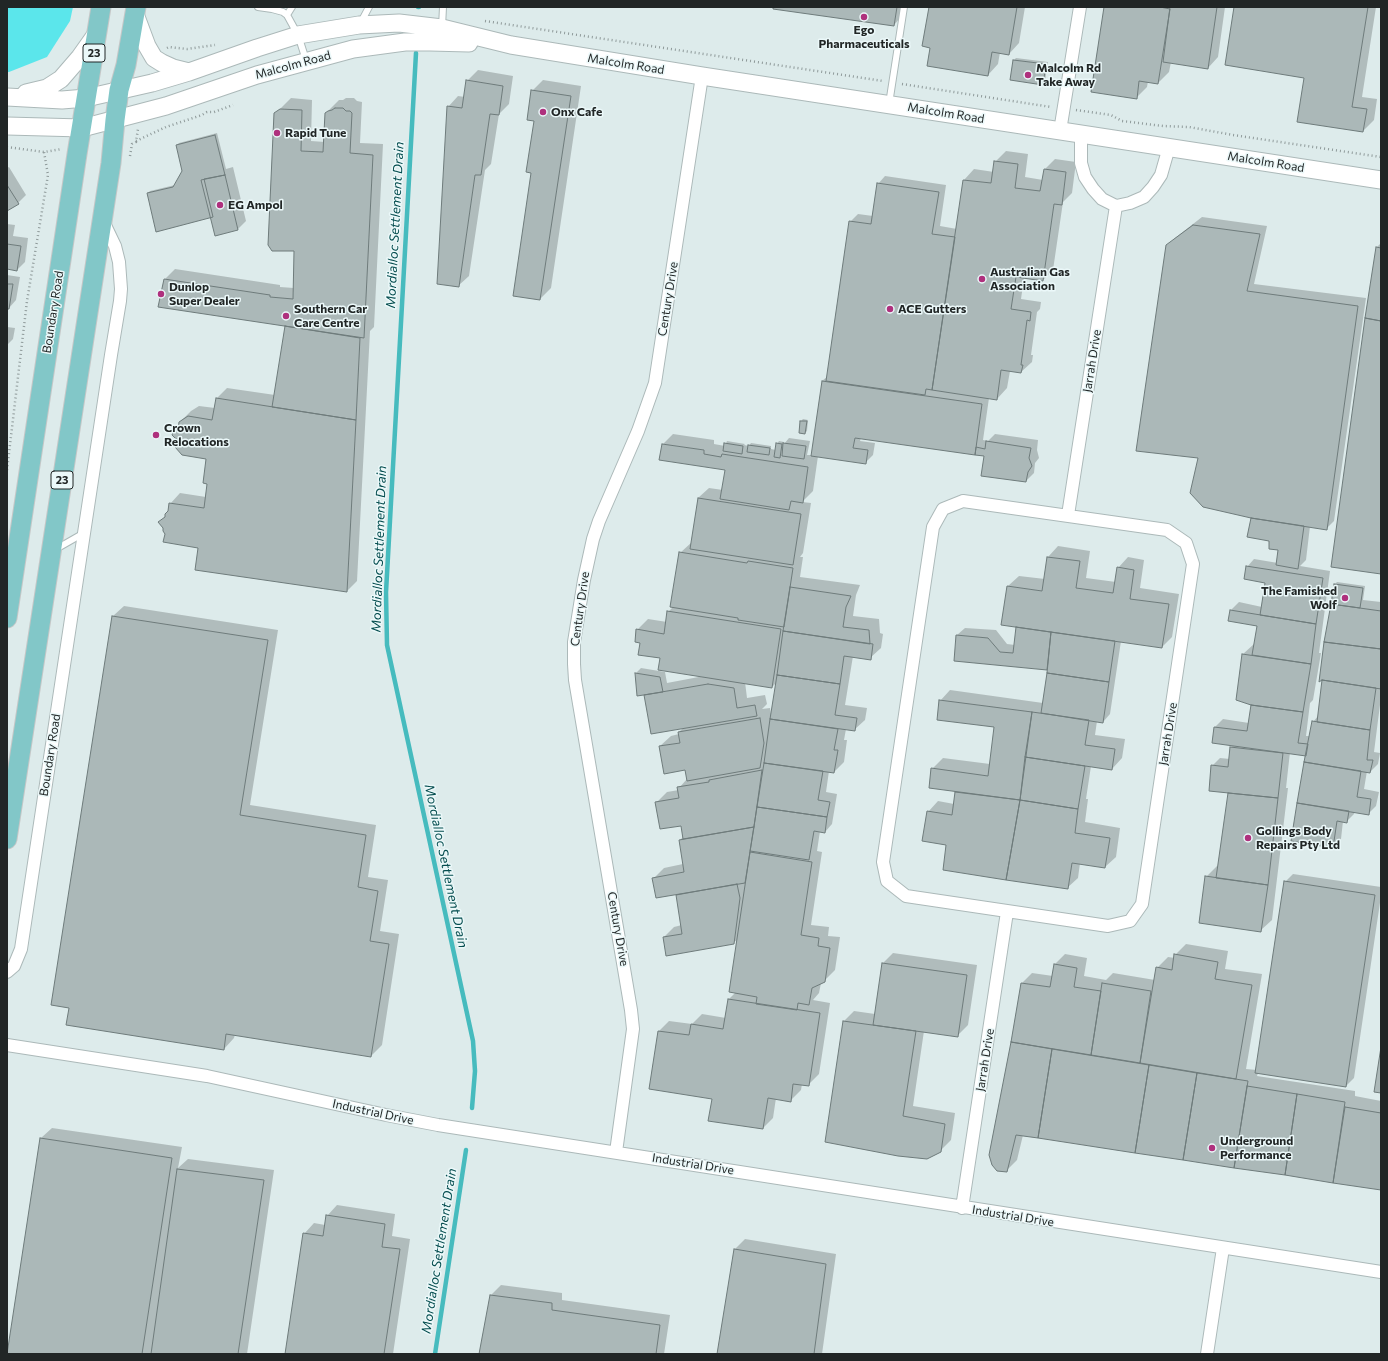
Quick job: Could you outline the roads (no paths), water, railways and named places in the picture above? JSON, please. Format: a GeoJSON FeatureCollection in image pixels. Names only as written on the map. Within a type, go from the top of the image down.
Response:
{"type":"FeatureCollection","features":[{"type":"Feature","properties":{"kind":"main road","name":"Boundary Road"},"geometry":{"type":"LineString","coordinates":[[7,618],[101,7]]}},
{"type":"Feature","properties":{"kind":"main road","name":"23"},"geometry":{"type":"LineString","coordinates":[[7,839],[114,143],[114,120],[119,90],[126,65],[135,10]]}},
{"type":"Feature","properties":{"kind":"street"},"geometry":{"type":"LineString","coordinates":[[1060,131],[1080,7]]}},
{"type":"Feature","properties":{"kind":"street"},"geometry":{"type":"LineString","coordinates":[[135,10],[146,46],[154,58],[162,64],[189,72]]}},
{"type":"Feature","properties":{"kind":"street","name":"Malcolm Road"},"geometry":{"type":"LineString","coordinates":[[8,97],[62,100],[86,98],[152,83],[298,35],[359,25],[399,23],[442,35],[1381,180]]}},
{"type":"Feature","properties":{"kind":"street"},"geometry":{"type":"LineString","coordinates":[[8,97],[47,88],[61,79],[80,57],[97,33]]}},
{"type":"Feature","properties":{"kind":"street","name":"Malcolm Road"},"geometry":{"type":"LineString","coordinates":[[7,126],[82,128],[166,106],[257,75],[353,49],[442,35]]}},
{"type":"Feature","properties":{"kind":"street","name":"Century Drive"},"geometry":{"type":"LineString","coordinates":[[616,1152],[631,1049],[632,1023],[629,995],[575,680],[574,642],[584,580],[593,538],[599,520],[638,431],[655,383],[702,76]]}},
{"type":"Feature","properties":{"kind":"street"},"geometry":{"type":"LineString","coordinates":[[1081,134],[1081,163],[1085,177],[1092,189],[1102,199],[1116,206],[1130,203],[1144,197],[1153,187],[1161,175],[1169,147]]}},
{"type":"Feature","properties":{"kind":"street","name":"Jarrah Drive"},"geometry":{"type":"LineString","coordinates":[[1068,515],[1116,206]]}},
{"type":"Feature","properties":{"kind":"street","name":"Boundary Road"},"geometry":{"type":"LineString","coordinates":[[7,972],[14,966],[21,949],[120,301],[121,289],[119,262],[114,246],[102,220]]}},
{"type":"Feature","properties":{"kind":"street","name":"Jarrah Drive"},"geometry":{"type":"LineString","coordinates":[[963,501],[1068,515],[1167,530],[1186,543],[1193,564],[1142,904],[1130,921],[1108,926],[906,896],[887,881],[883,862],[933,527],[943,510],[963,501]]}},
{"type":"Feature","properties":{"kind":"street","name":"Jarrah Drive"},"geometry":{"type":"LineString","coordinates":[[962,1208],[1007,912]]}},
{"type":"Feature","properties":{"kind":"street","name":"Industrial Drive"},"geometry":{"type":"LineString","coordinates":[[7,1045],[207,1076],[378,1114],[438,1125],[962,1208],[1381,1272]]}},
{"type":"Feature","properties":{"kind":"street"},"geometry":{"type":"LineString","coordinates":[[1207,1354],[1223,1248]]}},
{"type":"Feature","properties":{"kind":"lane"},"geometry":{"type":"LineString","coordinates":[[258,7],[283,12],[287,15],[298,35],[307,61]]}},
{"type":"Feature","properties":{"kind":"lane"},"geometry":{"type":"LineString","coordinates":[[287,15],[292,7]]}},
{"type":"Feature","properties":{"kind":"lane"},"geometry":{"type":"LineString","coordinates":[[359,25],[369,7]]}},
{"type":"Feature","properties":{"kind":"lane"},"geometry":{"type":"LineString","coordinates":[[442,35],[444,7]]}},
{"type":"Feature","properties":{"kind":"lane"},"geometry":{"type":"LineString","coordinates":[[889,105],[904,7]]}},
{"type":"Feature","properties":{"kind":"lane"},"geometry":{"type":"LineString","coordinates":[[51,552],[84,533]]}},
{"type":"Feature","properties":{"kind":"waterway","name":"Mordialloc Settlement Drain"},"geometry":{"type":"LineString","coordinates":[[416,53],[386,592],[387,645],[473,1041],[475,1071],[472,1108]]}},
{"type":"Feature","properties":{"kind":"waterway","name":"Mordialloc Settlement Drain"},"geometry":{"type":"LineString","coordinates":[[435,1354],[466,1150]]}},
{"type":"Feature","properties":{"kind":"place","name":"Ego Pharmaceuticals"},"geometry":{"type":"Point","coordinates":[864,17]}},
{"type":"Feature","properties":{"kind":"place","name":"Malcolm Rd Take Away"},"geometry":{"type":"Point","coordinates":[1028,75]}},
{"type":"Feature","properties":{"kind":"place","name":"Onx Cafe"},"geometry":{"type":"Point","coordinates":[543,112]}},
{"type":"Feature","properties":{"kind":"place","name":"Rapid Tune"},"geometry":{"type":"Point","coordinates":[277,133]}},
{"type":"Feature","properties":{"kind":"place","name":"EG Ampol"},"geometry":{"type":"Point","coordinates":[220,205]}},
{"type":"Feature","properties":{"kind":"place","name":"Australian Gas Association"},"geometry":{"type":"Point","coordinates":[982,279]}},
{"type":"Feature","properties":{"kind":"place","name":"Dunlop Super Dealer"},"geometry":{"type":"Point","coordinates":[161,294]}},
{"type":"Feature","properties":{"kind":"place","name":"ACE Gutters"},"geometry":{"type":"Point","coordinates":[890,309]}},
{"type":"Feature","properties":{"kind":"place","name":"Southern Car Care Centre"},"geometry":{"type":"Point","coordinates":[286,316]}},
{"type":"Feature","properties":{"kind":"place","name":"Crown Relocations"},"geometry":{"type":"Point","coordinates":[156,435]}},
{"type":"Feature","properties":{"kind":"place","name":"The Famished Wolf"},"geometry":{"type":"Point","coordinates":[1345,598]}},
{"type":"Feature","properties":{"kind":"place","name":"Gollings Body Repairs Pty Ltd"},"geometry":{"type":"Point","coordinates":[1248,838]}},
{"type":"Feature","properties":{"kind":"place","name":"Underground Performance"},"geometry":{"type":"Point","coordinates":[1212,1148]}}]}
